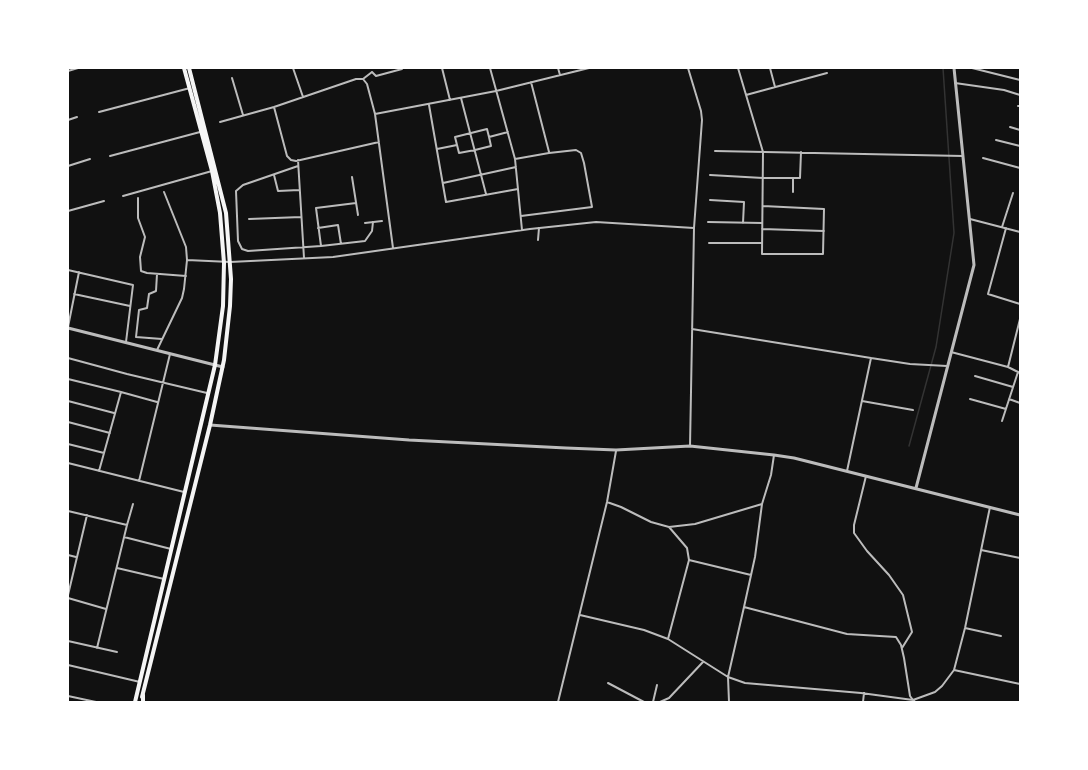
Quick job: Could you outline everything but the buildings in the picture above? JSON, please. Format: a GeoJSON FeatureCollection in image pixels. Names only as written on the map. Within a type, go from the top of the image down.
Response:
{"type":"FeatureCollection","features":[{"type":"Feature","properties":{"kind":"main road"},"geometry":{"type":"LineString","coordinates":[[135,702],[215,366],[227,263],[212,171],[184,68]]}},
{"type":"Feature","properties":{"kind":"main road"},"geometry":{"type":"LineString","coordinates":[[142,702],[223,367],[230,306],[226,213],[189,68]]}},
{"type":"Feature","properties":{"kind":"street"},"geometry":{"type":"LineString","coordinates":[[68,71],[78,68]]}},
{"type":"Feature","properties":{"kind":"street"},"geometry":{"type":"LineString","coordinates":[[293,68],[303,97]]}},
{"type":"Feature","properties":{"kind":"street"},"geometry":{"type":"LineString","coordinates":[[371,68],[376,76],[402,68]]}},
{"type":"Feature","properties":{"kind":"street"},"geometry":{"type":"LineString","coordinates":[[442,68],[450,100]]}},
{"type":"Feature","properties":{"kind":"street"},"geometry":{"type":"LineString","coordinates":[[490,68],[515,159],[522,230]]}},
{"type":"Feature","properties":{"kind":"street"},"geometry":{"type":"LineString","coordinates":[[558,68],[560,75]]}},
{"type":"Feature","properties":{"kind":"street"},"geometry":{"type":"LineString","coordinates":[[375,114],[496,91],[589,68]]}},
{"type":"Feature","properties":{"kind":"street"},"geometry":{"type":"LineString","coordinates":[[688,68],[702,120],[694,228],[690,446]]}},
{"type":"Feature","properties":{"kind":"street"},"geometry":{"type":"LineString","coordinates":[[738,68],[763,152],[762,254],[823,254],[824,209],[763,206]]}},
{"type":"Feature","properties":{"kind":"street"},"geometry":{"type":"LineString","coordinates":[[770,68],[775,87]]}},
{"type":"Feature","properties":{"kind":"street"},"geometry":{"type":"LineString","coordinates":[[916,488],[974,265],[954,68]]}},
{"type":"Feature","properties":{"kind":"street"},"geometry":{"type":"LineString","coordinates":[[972,68],[1020,80]]}},
{"type":"Feature","properties":{"kind":"street"},"geometry":{"type":"LineString","coordinates":[[998,74],[1000,68]]}},
{"type":"Feature","properties":{"kind":"street"},"geometry":{"type":"LineString","coordinates":[[220,122],[274,107],[356,79],[363,79],[372,72]]}},
{"type":"Feature","properties":{"kind":"street"},"geometry":{"type":"LineString","coordinates":[[746,95],[827,73]]}},
{"type":"Feature","properties":{"kind":"street"},"geometry":{"type":"LineString","coordinates":[[232,78],[243,115]]}},
{"type":"Feature","properties":{"kind":"street"},"geometry":{"type":"LineString","coordinates":[[363,79],[367,84],[375,114],[393,248]]}},
{"type":"Feature","properties":{"kind":"street"},"geometry":{"type":"LineString","coordinates":[[531,82],[549,153]]}},
{"type":"Feature","properties":{"kind":"street"},"geometry":{"type":"LineString","coordinates":[[955,83],[1020,94]]}},
{"type":"Feature","properties":{"kind":"street"},"geometry":{"type":"LineString","coordinates":[[99,112],[190,88]]}},
{"type":"Feature","properties":{"kind":"street"},"geometry":{"type":"LineString","coordinates":[[461,98],[486,195]]}},
{"type":"Feature","properties":{"kind":"street"},"geometry":{"type":"LineString","coordinates":[[428,104],[446,202],[518,189]]}},
{"type":"Feature","properties":{"kind":"street"},"geometry":{"type":"LineString","coordinates":[[274,107],[287,156],[291,160],[379,142]]}},
{"type":"Feature","properties":{"kind":"street"},"geometry":{"type":"LineString","coordinates":[[68,120],[77,117]]}},
{"type":"Feature","properties":{"kind":"street"},"geometry":{"type":"LineString","coordinates":[[1010,127],[1020,130]]}},
{"type":"Feature","properties":{"kind":"street"},"geometry":{"type":"LineString","coordinates":[[487,129],[491,146],[459,153],[456,137],[470,133],[487,129]]}},
{"type":"Feature","properties":{"kind":"street"},"geometry":{"type":"LineString","coordinates":[[110,156],[202,132]]}},
{"type":"Feature","properties":{"kind":"street"},"geometry":{"type":"LineString","coordinates":[[489,137],[508,132]]}},
{"type":"Feature","properties":{"kind":"street"},"geometry":{"type":"LineString","coordinates":[[996,140],[1020,146]]}},
{"type":"Feature","properties":{"kind":"street"},"geometry":{"type":"LineString","coordinates":[[437,149],[457,145]]}},
{"type":"Feature","properties":{"kind":"street"},"geometry":{"type":"LineString","coordinates":[[515,159],[576,150],[580,153],[584,163],[592,207],[520,216]]}},
{"type":"Feature","properties":{"kind":"street"},"geometry":{"type":"LineString","coordinates":[[715,151],[963,156]]}},
{"type":"Feature","properties":{"kind":"street"},"geometry":{"type":"LineString","coordinates":[[710,175],[801,178],[801,152]]}},
{"type":"Feature","properties":{"kind":"street"},"geometry":{"type":"LineString","coordinates":[[983,158],[1020,168]]}},
{"type":"Feature","properties":{"kind":"street"},"geometry":{"type":"LineString","coordinates":[[68,166],[90,159]]}},
{"type":"Feature","properties":{"kind":"street"},"geometry":{"type":"LineString","coordinates":[[298,160],[304,258]]}},
{"type":"Feature","properties":{"kind":"street"},"geometry":{"type":"LineString","coordinates":[[298,166],[243,185],[236,191],[238,241],[242,249],[248,251],[303,248],[365,241],[372,231],[373,222]]}},
{"type":"Feature","properties":{"kind":"street"},"geometry":{"type":"LineString","coordinates":[[443,183],[516,166]]}},
{"type":"Feature","properties":{"kind":"street"},"geometry":{"type":"LineString","coordinates":[[123,196],[212,171]]}},
{"type":"Feature","properties":{"kind":"street"},"geometry":{"type":"LineString","coordinates":[[274,175],[278,191],[299,190]]}},
{"type":"Feature","properties":{"kind":"street"},"geometry":{"type":"LineString","coordinates":[[352,177],[358,215]]}},
{"type":"Feature","properties":{"kind":"street"},"geometry":{"type":"LineString","coordinates":[[793,178],[793,192]]}},
{"type":"Feature","properties":{"kind":"street"},"geometry":{"type":"LineString","coordinates":[[157,350],[182,298],[187,260],[186,247],[164,192]]}},
{"type":"Feature","properties":{"kind":"street"},"geometry":{"type":"LineString","coordinates":[[1002,227],[1013,193]]}},
{"type":"Feature","properties":{"kind":"street"},"geometry":{"type":"LineString","coordinates":[[138,198],[138,218],[145,237],[140,268],[143,272],[186,276]]}},
{"type":"Feature","properties":{"kind":"street"},"geometry":{"type":"LineString","coordinates":[[710,200],[744,202],[743,223]]}},
{"type":"Feature","properties":{"kind":"street"},"geometry":{"type":"LineString","coordinates":[[68,211],[104,201]]}},
{"type":"Feature","properties":{"kind":"street"},"geometry":{"type":"LineString","coordinates":[[321,246],[315,208],[356,203]]}},
{"type":"Feature","properties":{"kind":"street"},"geometry":{"type":"LineString","coordinates":[[249,219],[301,217]]}},
{"type":"Feature","properties":{"kind":"street"},"geometry":{"type":"LineString","coordinates":[[970,219],[1020,232]]}},
{"type":"Feature","properties":{"kind":"street"},"geometry":{"type":"LineString","coordinates":[[365,223],[382,221]]}},
{"type":"Feature","properties":{"kind":"street"},"geometry":{"type":"LineString","coordinates":[[187,260],[227,263],[333,257],[522,230],[596,222],[694,228]]}},
{"type":"Feature","properties":{"kind":"street"},"geometry":{"type":"LineString","coordinates":[[708,222],[762,223]]}},
{"type":"Feature","properties":{"kind":"street"},"geometry":{"type":"LineString","coordinates":[[318,228],[338,225],[341,244]]}},
{"type":"Feature","properties":{"kind":"street"},"geometry":{"type":"LineString","coordinates":[[538,240],[539,228]]}},
{"type":"Feature","properties":{"kind":"street"},"geometry":{"type":"LineString","coordinates":[[1006,228],[988,294],[1020,304]]}},
{"type":"Feature","properties":{"kind":"street"},"geometry":{"type":"LineString","coordinates":[[762,229],[824,231]]}},
{"type":"Feature","properties":{"kind":"street"},"geometry":{"type":"LineString","coordinates":[[709,243],[762,243]]}},
{"type":"Feature","properties":{"kind":"street"},"geometry":{"type":"LineString","coordinates":[[68,270],[133,285],[126,342]]}},
{"type":"Feature","properties":{"kind":"street"},"geometry":{"type":"LineString","coordinates":[[79,272],[68,327],[223,367]]}},
{"type":"Feature","properties":{"kind":"street"},"geometry":{"type":"LineString","coordinates":[[137,345],[139,310],[147,308],[149,294],[156,291],[158,274]]}},
{"type":"Feature","properties":{"kind":"street"},"geometry":{"type":"LineString","coordinates":[[74,294],[130,306]]}},
{"type":"Feature","properties":{"kind":"street"},"geometry":{"type":"LineString","coordinates":[[1008,368],[1020,319]]}},
{"type":"Feature","properties":{"kind":"street"},"geometry":{"type":"LineString","coordinates":[[692,329],[910,364],[947,366]]}},
{"type":"Feature","properties":{"kind":"street"},"geometry":{"type":"LineString","coordinates":[[138,337],[162,339]]}},
{"type":"Feature","properties":{"kind":"street"},"geometry":{"type":"LineString","coordinates":[[951,352],[1019,372],[1002,421]]}},
{"type":"Feature","properties":{"kind":"street"},"geometry":{"type":"LineString","coordinates":[[138,481],[170,354]]}},
{"type":"Feature","properties":{"kind":"street"},"geometry":{"type":"LineString","coordinates":[[68,358],[208,393]]}},
{"type":"Feature","properties":{"kind":"street"},"geometry":{"type":"LineString","coordinates":[[847,471],[871,358]]}},
{"type":"Feature","properties":{"kind":"street"},"geometry":{"type":"LineString","coordinates":[[975,376],[1013,387]]}},
{"type":"Feature","properties":{"kind":"street"},"geometry":{"type":"LineString","coordinates":[[68,379],[158,402]]}},
{"type":"Feature","properties":{"kind":"street"},"geometry":{"type":"LineString","coordinates":[[99,471],[120,392]]}},
{"type":"Feature","properties":{"kind":"street"},"geometry":{"type":"LineString","coordinates":[[970,399],[1006,409]]}},
{"type":"Feature","properties":{"kind":"street"},"geometry":{"type":"LineString","coordinates":[[1009,399],[1020,403]]}},
{"type":"Feature","properties":{"kind":"street"},"geometry":{"type":"LineString","coordinates":[[68,401],[115,413]]}},
{"type":"Feature","properties":{"kind":"street"},"geometry":{"type":"LineString","coordinates":[[862,401],[913,410]]}},
{"type":"Feature","properties":{"kind":"street"},"geometry":{"type":"LineString","coordinates":[[68,422],[110,433]]}},
{"type":"Feature","properties":{"kind":"street"},"geometry":{"type":"LineString","coordinates":[[210,425],[410,440],[616,450],[690,446],[774,455],[794,458],[1020,515]]}},
{"type":"Feature","properties":{"kind":"street"},"geometry":{"type":"LineString","coordinates":[[68,444],[104,453]]}},
{"type":"Feature","properties":{"kind":"street"},"geometry":{"type":"LineString","coordinates":[[558,702],[607,502],[616,450]]}},
{"type":"Feature","properties":{"kind":"street"},"geometry":{"type":"LineString","coordinates":[[729,702],[728,677],[755,557],[762,504],[771,475],[774,455]]}},
{"type":"Feature","properties":{"kind":"street"},"geometry":{"type":"LineString","coordinates":[[68,463],[184,492]]}},
{"type":"Feature","properties":{"kind":"street"},"geometry":{"type":"LineString","coordinates":[[866,476],[854,533],[903,595],[912,632],[902,648]]}},
{"type":"Feature","properties":{"kind":"street"},"geometry":{"type":"LineString","coordinates":[[607,502],[651,522],[669,526],[695,524],[762,504]]}},
{"type":"Feature","properties":{"kind":"street"},"geometry":{"type":"LineString","coordinates":[[97,648],[133,504]]}},
{"type":"Feature","properties":{"kind":"street"},"geometry":{"type":"LineString","coordinates":[[580,615],[644,630],[668,639],[728,677],[745,683],[864,693],[914,701],[935,692],[954,670],[990,507]]}},
{"type":"Feature","properties":{"kind":"street"},"geometry":{"type":"LineString","coordinates":[[68,511],[127,525]]}},
{"type":"Feature","properties":{"kind":"street"},"geometry":{"type":"LineString","coordinates":[[87,515],[69,579],[68,597],[106,609]]}},
{"type":"Feature","properties":{"kind":"street"},"geometry":{"type":"LineString","coordinates":[[668,639],[690,560],[687,548],[669,526]]}},
{"type":"Feature","properties":{"kind":"street"},"geometry":{"type":"LineString","coordinates":[[124,537],[171,549]]}},
{"type":"Feature","properties":{"kind":"street"},"geometry":{"type":"LineString","coordinates":[[981,550],[1020,558]]}},
{"type":"Feature","properties":{"kind":"street"},"geometry":{"type":"LineString","coordinates":[[68,555],[77,557]]}},
{"type":"Feature","properties":{"kind":"street"},"geometry":{"type":"LineString","coordinates":[[690,560],[751,575]]}},
{"type":"Feature","properties":{"kind":"street"},"geometry":{"type":"LineString","coordinates":[[117,568],[164,579]]}},
{"type":"Feature","properties":{"kind":"street"},"geometry":{"type":"LineString","coordinates":[[744,607],[856,636],[893,636],[898,639],[902,648],[910,696],[914,701]]}},
{"type":"Feature","properties":{"kind":"street"},"geometry":{"type":"LineString","coordinates":[[965,628],[1001,636]]}},
{"type":"Feature","properties":{"kind":"street"},"geometry":{"type":"LineString","coordinates":[[68,641],[117,652]]}},
{"type":"Feature","properties":{"kind":"street"},"geometry":{"type":"LineString","coordinates":[[660,702],[669,698],[703,662]]}},
{"type":"Feature","properties":{"kind":"street"},"geometry":{"type":"LineString","coordinates":[[68,665],[140,682]]}},
{"type":"Feature","properties":{"kind":"street"},"geometry":{"type":"LineString","coordinates":[[954,670],[1020,684]]}},
{"type":"Feature","properties":{"kind":"street"},"geometry":{"type":"LineString","coordinates":[[608,683],[644,702]]}},
{"type":"Feature","properties":{"kind":"street"},"geometry":{"type":"LineString","coordinates":[[653,702],[657,685]]}},
{"type":"Feature","properties":{"kind":"street"},"geometry":{"type":"LineString","coordinates":[[863,702],[864,693]]}},
{"type":"Feature","properties":{"kind":"street"},"geometry":{"type":"LineString","coordinates":[[68,696],[96,702]]}},
{"type":"Feature","properties":{"kind":"waterway"},"geometry":{"type":"LineString","coordinates":[[909,446],[936,347],[954,233],[943,68]]}}]}
